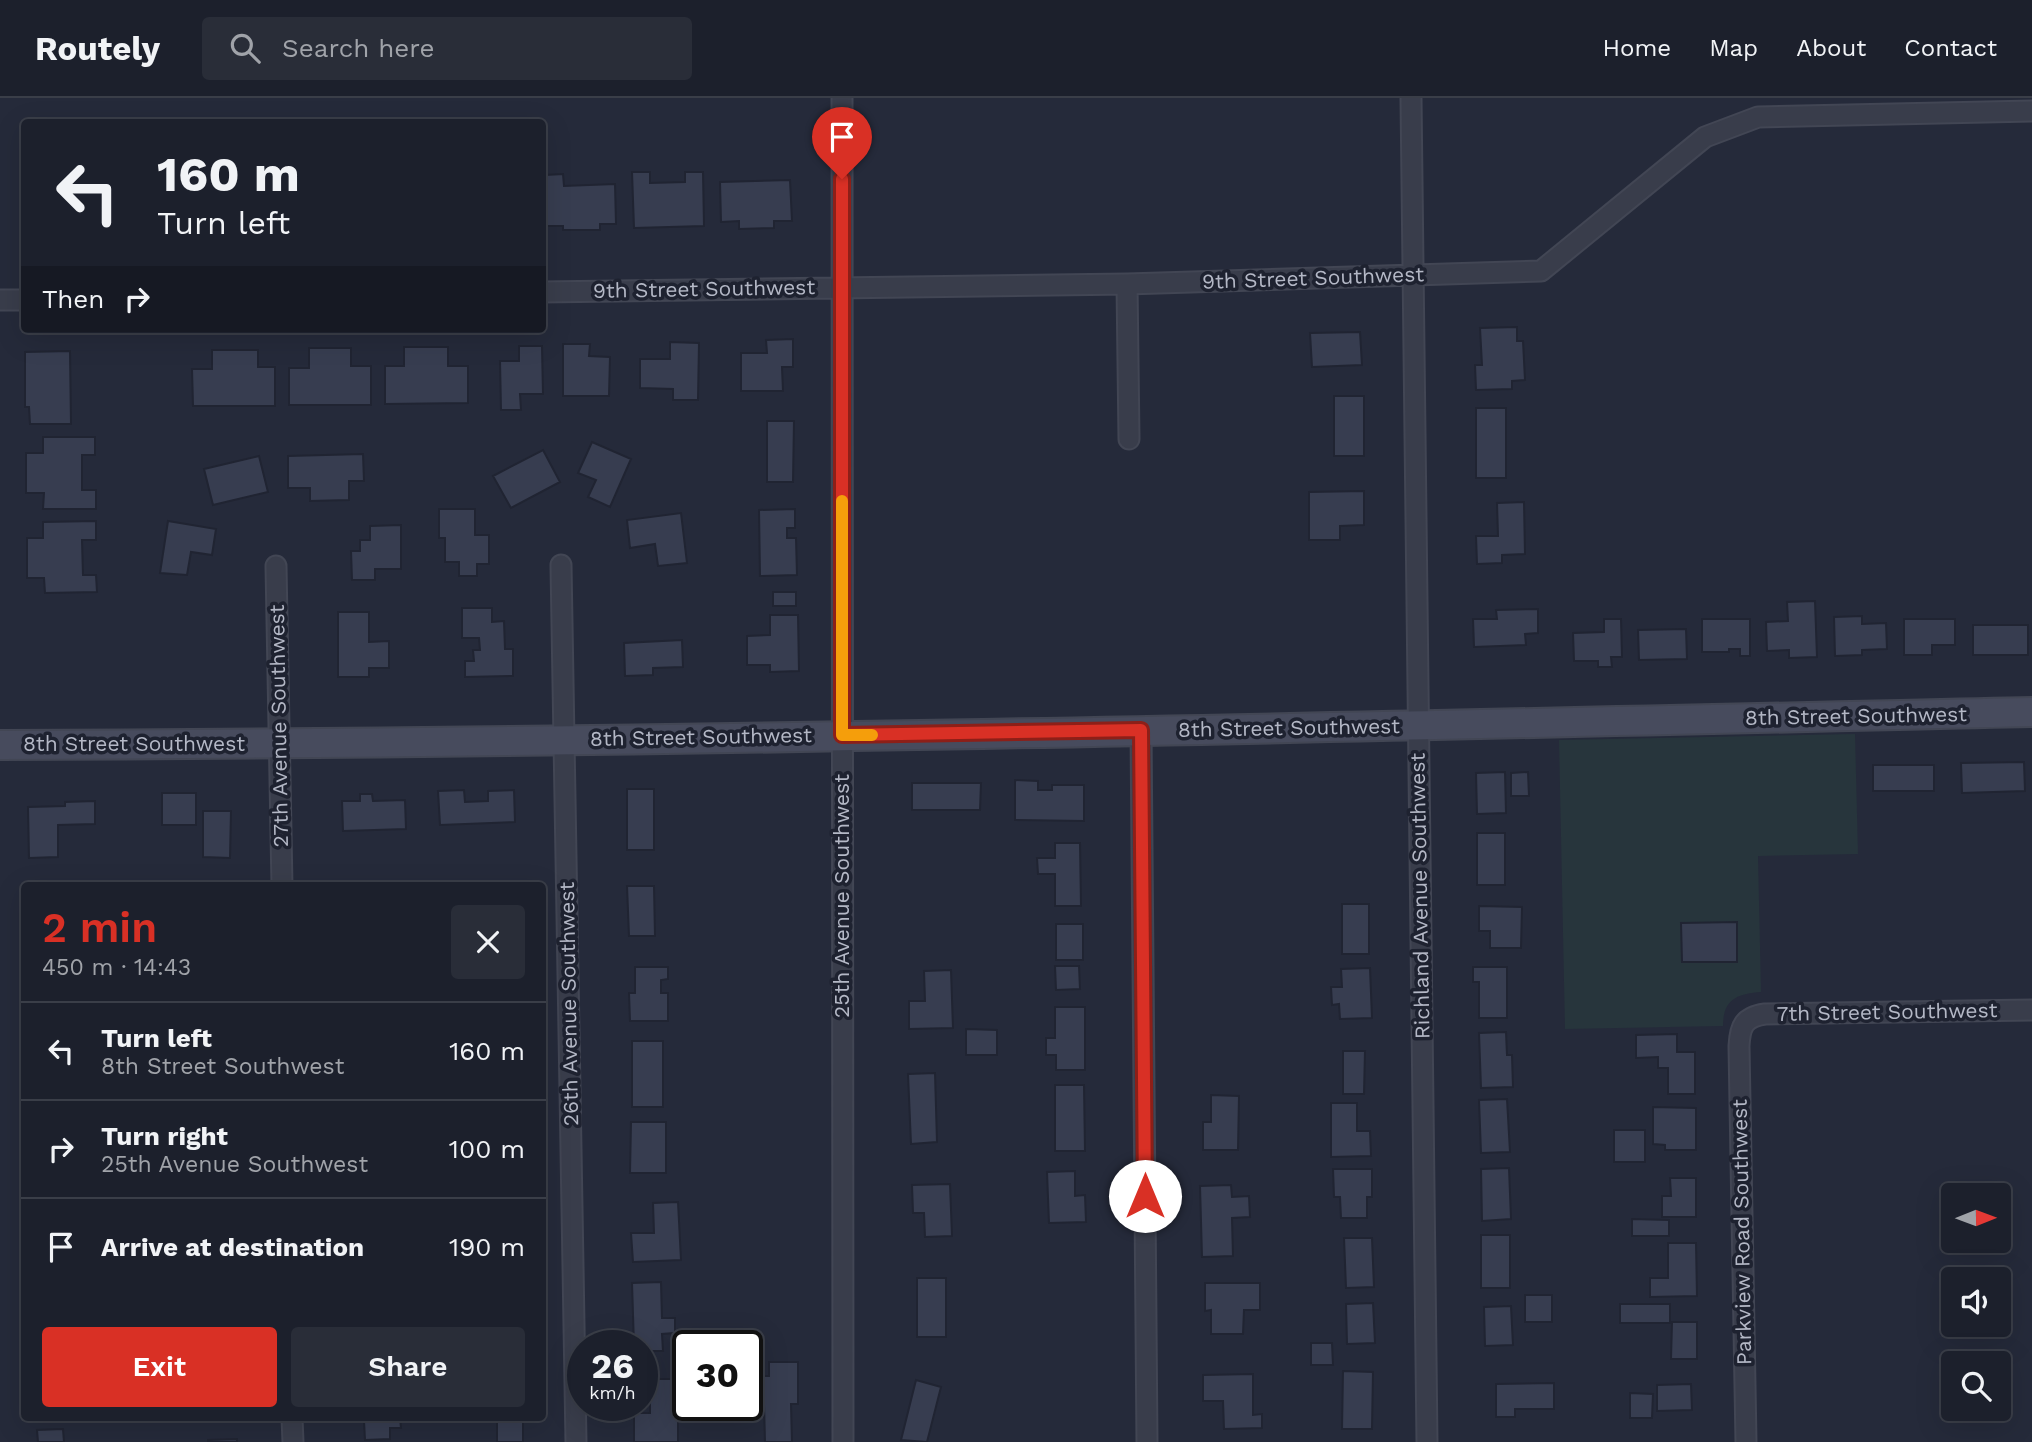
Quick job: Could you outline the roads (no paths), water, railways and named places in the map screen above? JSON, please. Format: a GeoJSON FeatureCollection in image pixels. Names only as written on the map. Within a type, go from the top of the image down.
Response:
{"type":"FeatureCollection","features":[{"type":"Feature","properties":{"kind":"street","name":"25th Avenue Southwest"},"geometry":{"type":"LineString","coordinates":[[842,98],[843,1442]]}},
{"type":"Feature","properties":{"kind":"street","name":"Richland Avenue Southwest"},"geometry":{"type":"LineString","coordinates":[[1411,98],[1427,1442]]}},
{"type":"Feature","properties":{"kind":"street","name":"9th Street Southwest"},"geometry":{"type":"LineString","coordinates":[[546,292],[1127,284],[1541,271],[1705,137],[1758,117],[2032,111]]}},
{"type":"Feature","properties":{"kind":"street"},"geometry":{"type":"LineString","coordinates":[[1127,284],[1129,439]]}},
{"type":"Feature","properties":{"kind":"street"},"geometry":{"type":"LineString","coordinates":[[0,300],[21,300]]}},
{"type":"Feature","properties":{"kind":"street","name":"26th Avenue Southwest"},"geometry":{"type":"LineString","coordinates":[[561,565],[576,1442]]}},
{"type":"Feature","properties":{"kind":"street","name":"27th Avenue Southwest"},"geometry":{"type":"LineString","coordinates":[[276,566],[282,882]]}},
{"type":"Feature","properties":{"kind":"street","name":"8th Street Southwest"},"geometry":{"type":"LineString","coordinates":[[0,745],[279,744],[1418,726],[2032,712]]}},
{"type":"Feature","properties":{"kind":"street"},"geometry":{"type":"LineString","coordinates":[[1141,730],[1147,1442]]}},
{"type":"Feature","properties":{"kind":"street","name":"7th Street Southwest"},"geometry":{"type":"LineString","coordinates":[[1744,1023],[1749,1018],[1765,1014],[2032,1010]]}},
{"type":"Feature","properties":{"kind":"street","name":"Parkview Road Southwest"},"geometry":{"type":"LineString","coordinates":[[1744,1023],[1739,1046],[1746,1442]]}},
{"type":"Feature","properties":{"kind":"street"},"geometry":{"type":"LineString","coordinates":[[292,1421],[293,1442]]}}]}
